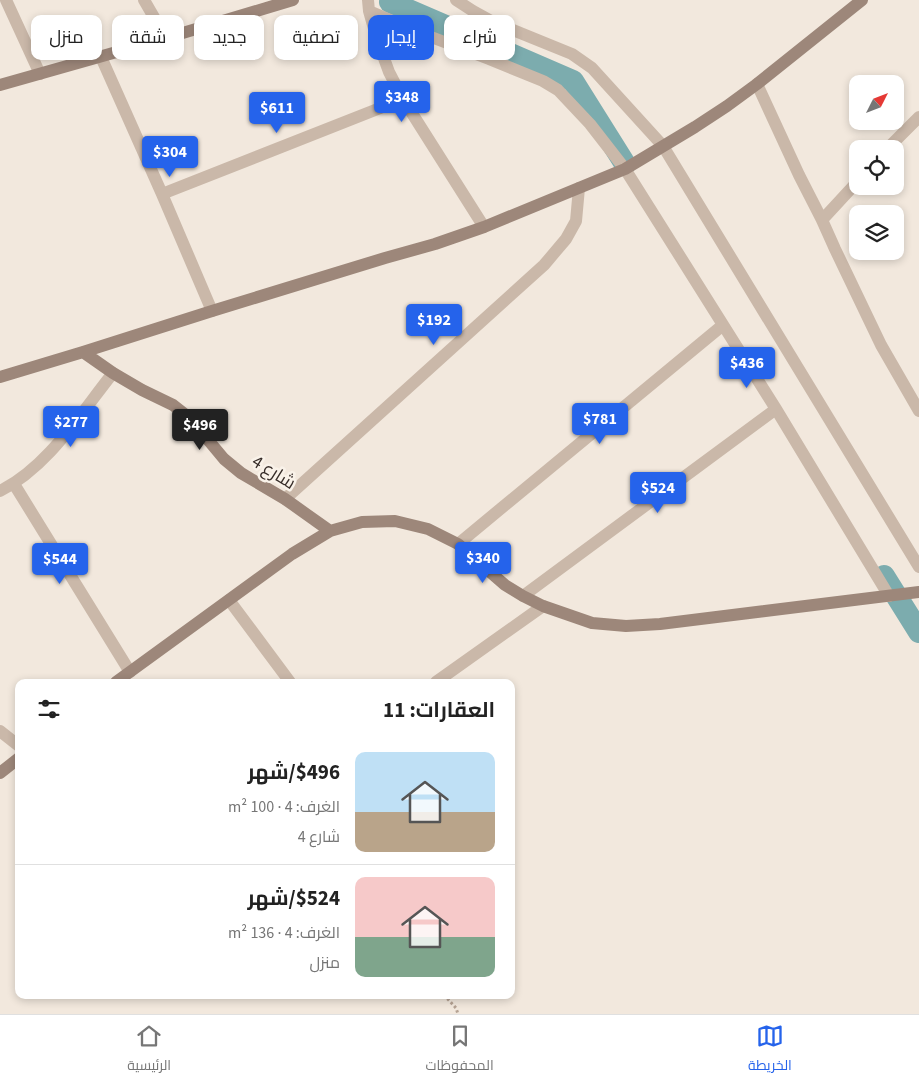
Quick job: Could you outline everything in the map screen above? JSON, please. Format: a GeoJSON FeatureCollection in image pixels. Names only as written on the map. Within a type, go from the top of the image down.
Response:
{"type":"FeatureCollection","features":[{"type":"Feature","properties":{"kind":"street"},"geometry":{"type":"LineString","coordinates":[[6,0],[40,74]]}},
{"type":"Feature","properties":{"kind":"street"},"geometry":{"type":"LineString","coordinates":[[144,0],[153,15]]}},
{"type":"Feature","properties":{"kind":"street"},"geometry":{"type":"LineString","coordinates":[[184,33],[293,0]]}},
{"type":"Feature","properties":{"kind":"street"},"geometry":{"type":"LineString","coordinates":[[456,0],[493,22],[572,54],[592,68],[663,146],[919,567]]}},
{"type":"Feature","properties":{"kind":"street"},"geometry":{"type":"LineString","coordinates":[[0,377],[435,244],[484,227],[625,169],[727,106],[862,0]]}},
{"type":"Feature","properties":{"kind":"street"},"geometry":{"type":"LineString","coordinates":[[369,5],[377,40],[403,99],[484,227]]}},
{"type":"Feature","properties":{"kind":"street"},"geometry":{"type":"LineString","coordinates":[[369,5],[418,32],[489,59],[558,90],[590,124],[625,169],[724,325],[889,596]]}},
{"type":"Feature","properties":{"kind":"street"},"geometry":{"type":"LineString","coordinates":[[102,59],[212,311]]}},
{"type":"Feature","properties":{"kind":"street"},"geometry":{"type":"LineString","coordinates":[[0,85],[90,60]]}},
{"type":"Feature","properties":{"kind":"street"},"geometry":{"type":"LineString","coordinates":[[757,84],[881,345],[919,411]]}},
{"type":"Feature","properties":{"kind":"street"},"geometry":{"type":"LineString","coordinates":[[162,194],[403,99]]}},
{"type":"Feature","properties":{"kind":"street"},"geometry":{"type":"LineString","coordinates":[[895,140],[919,117]]}},
{"type":"Feature","properties":{"kind":"street"},"geometry":{"type":"LineString","coordinates":[[285,499],[544,265],[566,239],[576,221],[579,188]]}},
{"type":"Feature","properties":{"kind":"street"},"geometry":{"type":"LineString","coordinates":[[822,220],[849,191]]}},
{"type":"Feature","properties":{"kind":"street"},"geometry":{"type":"LineString","coordinates":[[458,544],[724,325]]}},
{"type":"Feature","properties":{"kind":"street","name":"شارع 4"},"geometry":{"type":"LineString","coordinates":[[84,352],[112,373],[173,405],[199,428],[224,459],[241,473],[285,499],[330,531]]}},
{"type":"Feature","properties":{"kind":"street"},"geometry":{"type":"LineString","coordinates":[[0,491],[14,484],[39,463],[67,432],[112,373]]}},
{"type":"Feature","properties":{"kind":"street"},"geometry":{"type":"LineString","coordinates":[[523,596],[776,409]]}},
{"type":"Feature","properties":{"kind":"street"},"geometry":{"type":"LineString","coordinates":[[14,484],[130,672]]}},
{"type":"Feature","properties":{"kind":"street"},"geometry":{"type":"LineString","coordinates":[[120,679],[292,554],[330,531],[362,522],[395,521],[428,529],[458,544],[504,585],[523,596],[543,606],[592,623],[626,626],[660,624],[919,592]]}},
{"type":"Feature","properties":{"kind":"street"},"geometry":{"type":"LineString","coordinates":[[229,600],[288,679]]}},
{"type":"Feature","properties":{"kind":"street"},"geometry":{"type":"LineString","coordinates":[[440,679],[543,606]]}},
{"type":"Feature","properties":{"kind":"street"},"geometry":{"type":"LineString","coordinates":[[0,731],[15,743]]}},
{"type":"Feature","properties":{"kind":"street"},"geometry":{"type":"LineString","coordinates":[[0,773],[15,761]]}},
{"type":"Feature","properties":{"kind":"path"},"geometry":{"type":"LineString","coordinates":[[448,999],[456,1008],[458,1014]]}},
{"type":"Feature","properties":{"kind":"waterway"},"geometry":{"type":"LineString","coordinates":[[390,2],[573,81],[625,164]]}},
{"type":"Feature","properties":{"kind":"waterway"},"geometry":{"type":"LineString","coordinates":[[884,576],[919,632]]}}]}
